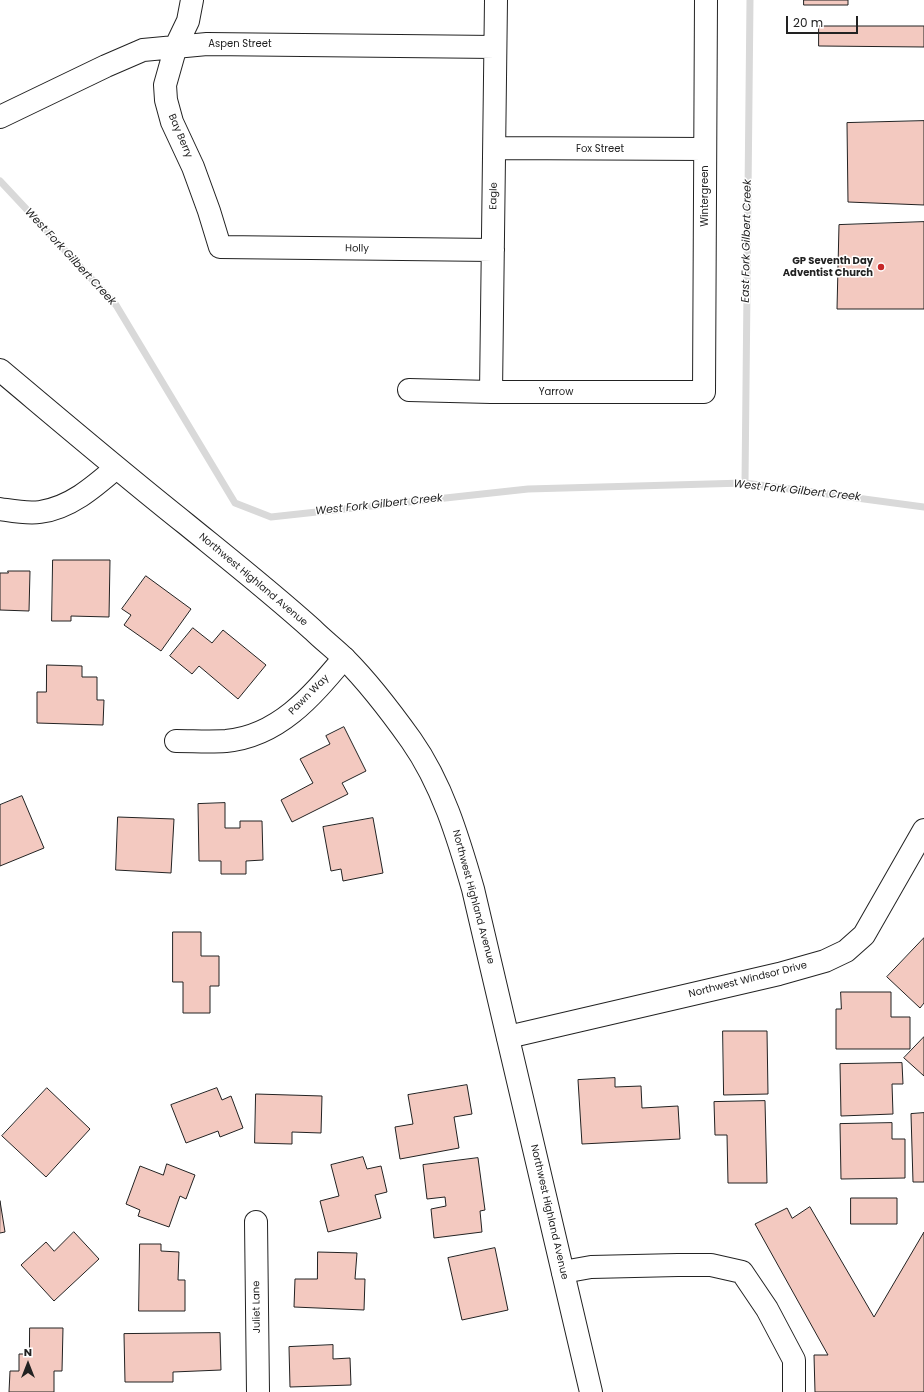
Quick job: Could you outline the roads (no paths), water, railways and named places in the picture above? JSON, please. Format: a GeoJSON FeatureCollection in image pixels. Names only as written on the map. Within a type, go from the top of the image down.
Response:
{"type":"FeatureCollection","features":[{"type":"Feature","properties":{"kind":"street","name":"Bay Berry"},"geometry":{"type":"LineString","coordinates":[[192,0],[188,21],[176,46],[165,85],[166,100],[172,122],[193,168],[210,211],[220,247]]}},
{"type":"Feature","properties":{"kind":"street","name":"Eagle"},"geometry":{"type":"LineString","coordinates":[[492,392],[496,0]]}},
{"type":"Feature","properties":{"kind":"street","name":"Wintergreen"},"geometry":{"type":"LineString","coordinates":[[704,392],[706,0]]}},
{"type":"Feature","properties":{"kind":"street","name":"Aspen Street"},"geometry":{"type":"LineString","coordinates":[[0,117],[106,66],[143,50],[207,44],[495,47]]}},
{"type":"Feature","properties":{"kind":"street","name":"Fox Street"},"geometry":{"type":"LineString","coordinates":[[495,148],[705,149]]}},
{"type":"Feature","properties":{"kind":"street","name":"Holly"},"geometry":{"type":"LineString","coordinates":[[220,247],[493,250]]}},
{"type":"Feature","properties":{"kind":"street","name":"Northwest Highland Avenue"},"geometry":{"type":"LineString","coordinates":[[0,370],[116,468],[279,599],[344,658],[411,740],[422,757],[442,797],[460,843],[473,889],[591,1392]]}},
{"type":"Feature","properties":{"kind":"street","name":"Yarrow"},"geometry":{"type":"LineString","coordinates":[[409,390],[492,392],[704,392]]}},
{"type":"Feature","properties":{"kind":"street"},"geometry":{"type":"LineString","coordinates":[[0,509],[20,512],[40,512],[61,506],[89,491],[116,468]]}},
{"type":"Feature","properties":{"kind":"street","name":"Pawn Way"},"geometry":{"type":"LineString","coordinates":[[176,741],[227,741],[250,736],[268,728],[288,717],[319,688],[344,658]]}},
{"type":"Feature","properties":{"kind":"street","name":"Northwest Windsor Drive"},"geometry":{"type":"LineString","coordinates":[[508,1037],[778,974],[825,961],[846,951],[864,935],[924,830]]}},
{"type":"Feature","properties":{"kind":"street","name":"Juliet Lane"},"geometry":{"type":"LineString","coordinates":[[256,1222],[258,1392]]}},
{"type":"Feature","properties":{"kind":"street"},"geometry":{"type":"LineString","coordinates":[[563,1272],[597,1267],[678,1265],[711,1265],[742,1272],[767,1309],[794,1360],[794,1392]]}},
{"type":"Feature","properties":{"kind":"waterway","name":"East Fork Gilbert Creek"},"geometry":{"type":"LineString","coordinates":[[745,483],[750,0]]}},
{"type":"Feature","properties":{"kind":"waterway","name":"West Fork Gilbert Creek"},"geometry":{"type":"LineString","coordinates":[[0,181],[116,305],[235,503],[271,517],[528,489],[745,483],[924,507]]}},
{"type":"Feature","properties":{"kind":"place","name":"GP Seventh Day Adventist Church"},"geometry":{"type":"Point","coordinates":[881,267]}}]}
